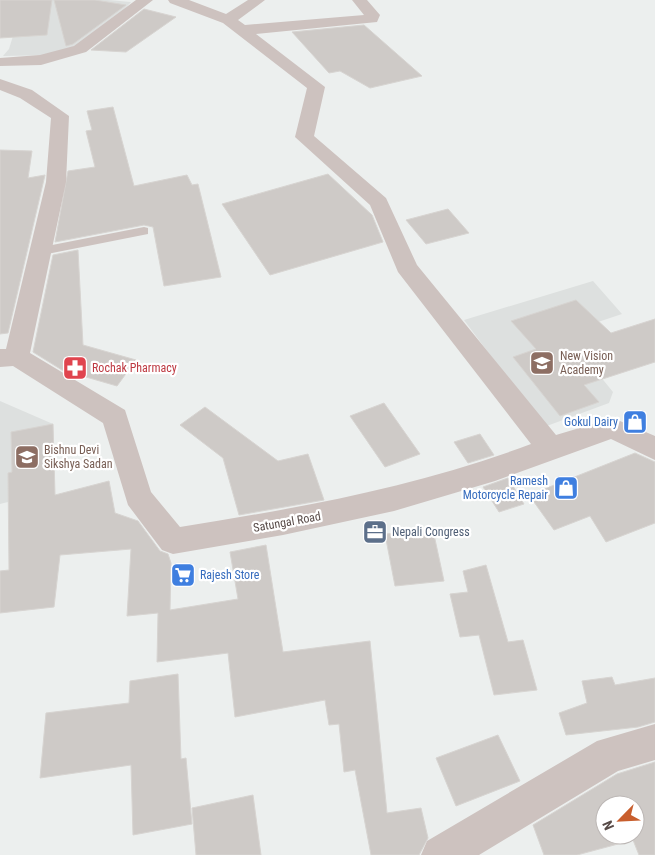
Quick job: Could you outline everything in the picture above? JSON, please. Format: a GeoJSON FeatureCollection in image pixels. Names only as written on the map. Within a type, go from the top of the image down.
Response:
{"type":"FeatureCollection","features":[{"type":"Feature","properties":{"kind":"street"},"geometry":{"type":"LineString","coordinates":[[0,44],[2,64],[41,60],[80,49],[146,0]]}},
{"type":"Feature","properties":{"kind":"street"},"geometry":{"type":"LineString","coordinates":[[175,0],[205,5],[235,25],[252,40],[316,87],[304,137],[379,202],[406,268],[550,448]]}},
{"type":"Feature","properties":{"kind":"street"},"geometry":{"type":"LineString","coordinates":[[235,25],[258,0]]}},
{"type":"Feature","properties":{"kind":"street"},"geometry":{"type":"LineString","coordinates":[[235,25],[372,19],[372,15],[359,0]]}},
{"type":"Feature","properties":{"kind":"street"},"geometry":{"type":"LineString","coordinates":[[0,84],[26,94],[60,116],[56,182],[42,250],[8,358]]}},
{"type":"Feature","properties":{"kind":"street","name":"Satungal Road"},"geometry":{"type":"LineString","coordinates":[[8,358],[114,417],[138,497],[173,541],[322,516],[466,479],[585,435],[613,428],[655,449]]}},
{"type":"Feature","properties":{"kind":"street"},"geometry":{"type":"LineString","coordinates":[[441,855],[610,754],[655,742]]}},
{"type":"Feature","properties":{"kind":"lane"},"geometry":{"type":"LineString","coordinates":[[42,250],[144,231]]}},
{"type":"Feature","properties":{"kind":"shaded area"},"geometry":{"type":"Polygon","coordinates":[[[24,0],[108,0],[131,2],[113,21],[86,41],[55,55],[3,56],[9,49],[24,0]]]}},
{"type":"Feature","properties":{"kind":"shaded area","name":"New Vision Academy"},"geometry":{"type":"Polygon","coordinates":[[[593,281],[622,314],[565,333],[613,392],[609,403],[544,427],[464,320],[593,281]]]}},
{"type":"Feature","properties":{"kind":"shaded area","name":"Bishnu Devi Sikshya Sadan"},"geometry":{"type":"Polygon","coordinates":[[[0,401],[53,424],[55,490],[0,504],[0,401]]]}},
{"type":"Feature","properties":{"kind":"building"},"geometry":{"type":"Polygon","coordinates":[[[0,0],[52,0],[47,35],[0,38],[0,0]]]}},
{"type":"Feature","properties":{"kind":"building"},"geometry":{"type":"Polygon","coordinates":[[[54,0],[95,0],[126,5],[73,44],[66,46],[54,0]]]}},
{"type":"Feature","properties":{"kind":"building"},"geometry":{"type":"Polygon","coordinates":[[[144,9],[176,17],[126,52],[91,50],[144,9]]]}},
{"type":"Feature","properties":{"kind":"building"},"geometry":{"type":"Polygon","coordinates":[[[364,25],[422,76],[370,88],[340,71],[329,73],[292,32],[364,25]]]}},
{"type":"Feature","properties":{"kind":"building"},"geometry":{"type":"Polygon","coordinates":[[[113,107],[134,186],[187,175],[192,185],[198,184],[221,277],[164,286],[153,227],[144,225],[55,242],[68,171],[95,167],[86,131],[92,130],[87,111],[113,107]]]}},
{"type":"Feature","properties":{"kind":"building"},"geometry":{"type":"Polygon","coordinates":[[[0,150],[32,151],[28,178],[45,175],[8,333],[0,334],[0,150]]]}},
{"type":"Feature","properties":{"kind":"building"},"geometry":{"type":"Polygon","coordinates":[[[328,174],[372,215],[383,242],[270,275],[222,204],[328,174]]]}},
{"type":"Feature","properties":{"kind":"building"},"geometry":{"type":"Polygon","coordinates":[[[448,209],[469,233],[426,244],[406,220],[448,209]]]}},
{"type":"Feature","properties":{"kind":"building"},"geometry":{"type":"Polygon","coordinates":[[[78,250],[83,345],[136,360],[117,386],[62,370],[33,352],[53,255],[78,250]]]}},
{"type":"Feature","properties":{"kind":"building"},"geometry":{"type":"Polygon","coordinates":[[[576,300],[611,333],[655,319],[655,362],[584,385],[599,402],[560,416],[513,357],[536,349],[511,321],[576,300]]]}},
{"type":"Feature","properties":{"kind":"building"},"geometry":{"type":"Polygon","coordinates":[[[384,403],[420,454],[385,467],[350,416],[384,403]]]}},
{"type":"Feature","properties":{"kind":"building"},"geometry":{"type":"Polygon","coordinates":[[[205,407],[278,461],[308,454],[324,500],[239,515],[223,458],[180,425],[205,407]]]}},
{"type":"Feature","properties":{"kind":"building"},"geometry":{"type":"Polygon","coordinates":[[[53,424],[55,495],[109,481],[115,513],[138,521],[160,551],[168,554],[171,563],[170,610],[238,599],[230,552],[266,545],[283,652],[370,641],[387,813],[421,808],[428,838],[419,855],[371,855],[355,770],[344,772],[339,724],[329,725],[325,700],[235,717],[228,653],[157,662],[158,613],[127,616],[131,549],[60,555],[54,607],[0,613],[0,571],[9,570],[8,473],[12,472],[11,432],[53,424]]]}},
{"type":"Feature","properties":{"kind":"building"},"geometry":{"type":"Polygon","coordinates":[[[480,434],[494,455],[468,463],[454,442],[480,434]]]}},
{"type":"Feature","properties":{"kind":"building"},"geometry":{"type":"Polygon","coordinates":[[[635,453],[655,462],[655,523],[606,542],[590,516],[554,530],[529,495],[635,453]]]}},
{"type":"Feature","properties":{"kind":"building"},"geometry":{"type":"Polygon","coordinates":[[[508,478],[524,504],[499,512],[483,487],[508,478]]]}},
{"type":"Feature","properties":{"kind":"building"},"geometry":{"type":"Polygon","coordinates":[[[433,530],[444,581],[395,586],[385,534],[433,530]]]}},
{"type":"Feature","properties":{"kind":"building"},"geometry":{"type":"Polygon","coordinates":[[[486,565],[508,642],[523,640],[537,690],[494,695],[479,635],[460,637],[450,594],[468,592],[463,571],[486,565]]]}},
{"type":"Feature","properties":{"kind":"building"},"geometry":{"type":"Polygon","coordinates":[[[178,674],[181,759],[186,758],[192,824],[133,835],[131,765],[40,778],[46,713],[129,703],[130,681],[178,674]]]}},
{"type":"Feature","properties":{"kind":"building"},"geometry":{"type":"Polygon","coordinates":[[[612,677],[615,685],[655,678],[655,722],[638,727],[566,735],[559,713],[587,703],[582,681],[612,677]]]}},
{"type":"Feature","properties":{"kind":"building"},"geometry":{"type":"Polygon","coordinates":[[[498,735],[520,781],[456,806],[436,758],[498,735]]]}},
{"type":"Feature","properties":{"kind":"building"},"geometry":{"type":"Polygon","coordinates":[[[655,762],[655,855],[639,855],[635,845],[645,845],[645,795],[595,795],[595,845],[614,845],[577,855],[544,855],[533,825],[617,774],[655,762]]]}},
{"type":"Feature","properties":{"kind":"building"},"geometry":{"type":"Polygon","coordinates":[[[253,795],[261,855],[196,855],[192,808],[253,795]]]}},
{"type":"Feature","properties":{"kind":"place","name":"New Vision Academy"},"geometry":{"type":"Point","coordinates":[542,363]}},
{"type":"Feature","properties":{"kind":"place","name":"Rochak Pharmacy"},"geometry":{"type":"Point","coordinates":[75,368]}},
{"type":"Feature","properties":{"kind":"place","name":"Gokul Dairy"},"geometry":{"type":"Point","coordinates":[635,422]}},
{"type":"Feature","properties":{"kind":"place","name":"Bishnu Devi Sikshya Sadan"},"geometry":{"type":"Point","coordinates":[27,457]}},
{"type":"Feature","properties":{"kind":"place","name":"Ramesh Motorcycle Repair"},"geometry":{"type":"Point","coordinates":[566,488]}},
{"type":"Feature","properties":{"kind":"place","name":"Nepali Congress"},"geometry":{"type":"Point","coordinates":[375,532]}},
{"type":"Feature","properties":{"kind":"place","name":"Rajesh Store"},"geometry":{"type":"Point","coordinates":[183,575]}}]}
